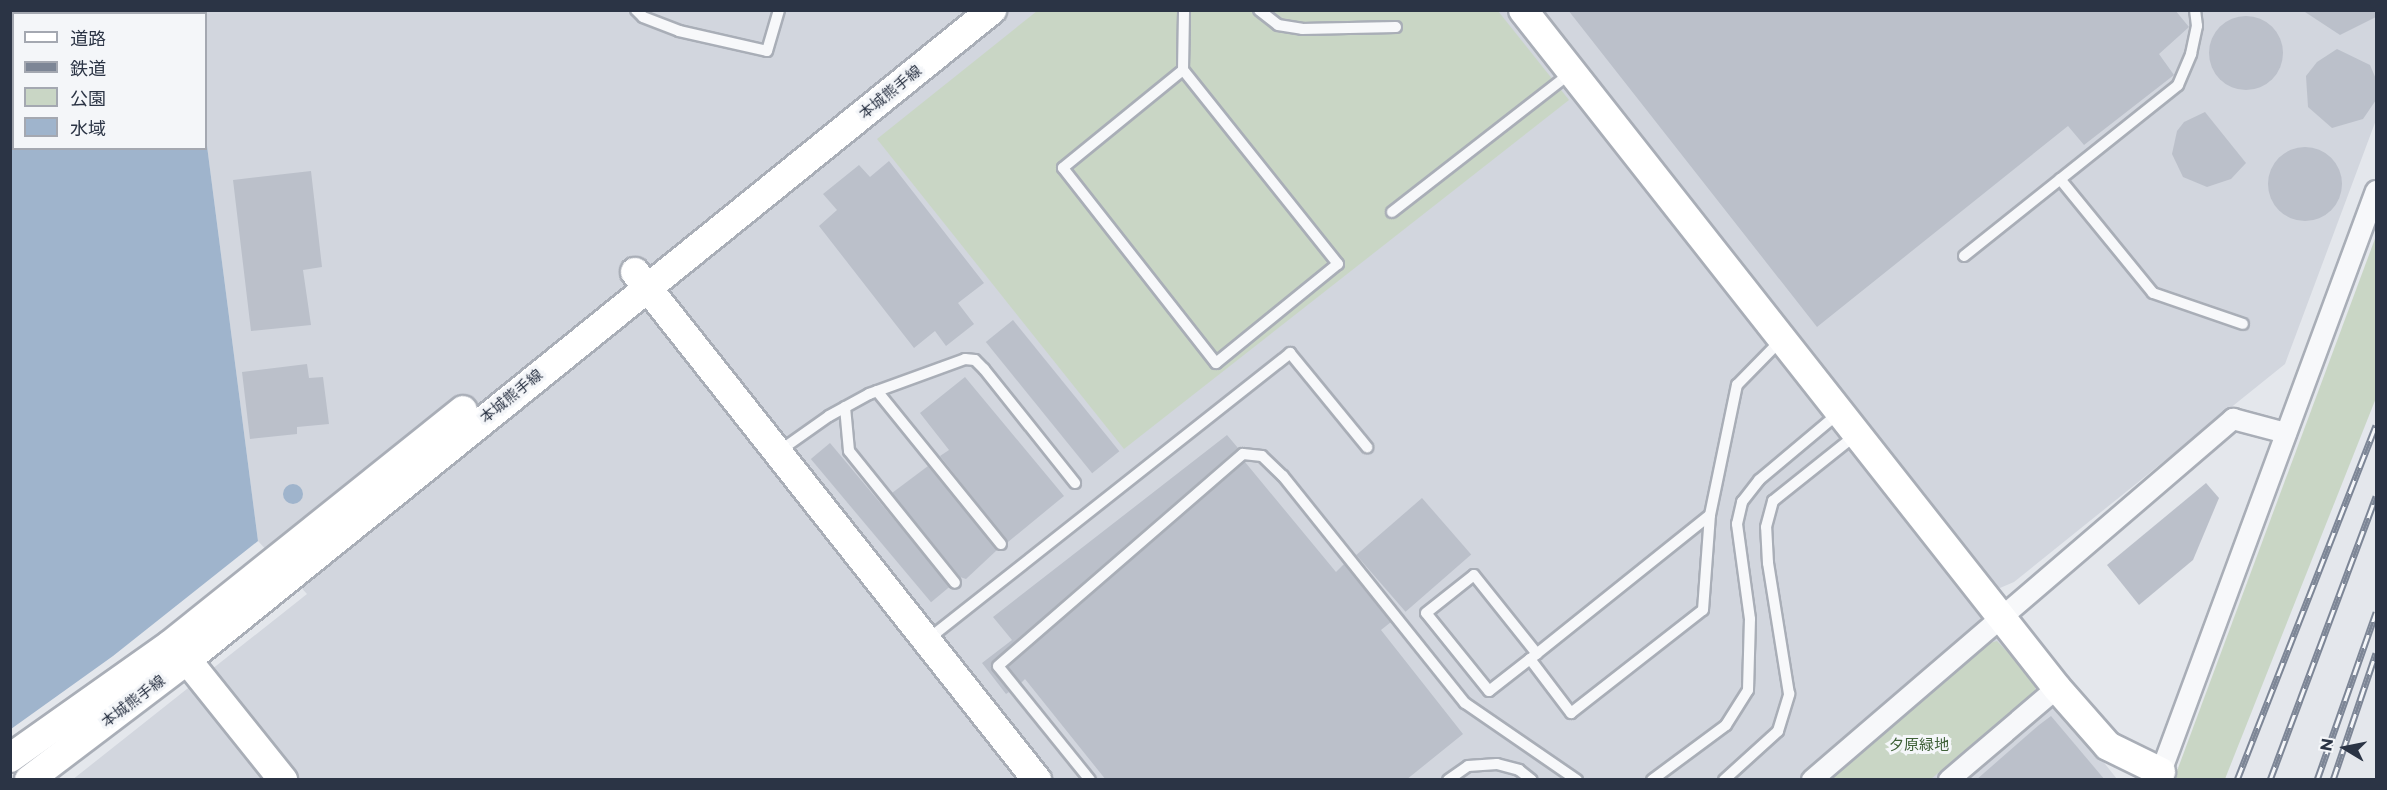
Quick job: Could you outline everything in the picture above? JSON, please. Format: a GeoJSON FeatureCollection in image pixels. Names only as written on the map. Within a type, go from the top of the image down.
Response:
{"type":"FeatureCollection","features":[{"type":"Feature","properties":{"kind":"main road","name":"本城熊手線"},"geometry":{"type":"LineString","coordinates":[[28,780],[187,660],[963,10]]}},
{"type":"Feature","properties":{"kind":"main road","name":"本城熊手線"},"geometry":{"type":"LineString","coordinates":[[10,758],[171,644],[992,10]]}},
{"type":"Feature","properties":{"kind":"main road"},"geometry":{"type":"LineString","coordinates":[[1524,10],[2057,688],[2108,746],[2160,776]]}},
{"type":"Feature","properties":{"kind":"main road"},"geometry":{"type":"LineString","coordinates":[[641,279],[1037,780]]}},
{"type":"Feature","properties":{"kind":"main road"},"geometry":{"type":"LineString","coordinates":[[187,660],[283,780]]}},
{"type":"Feature","properties":{"kind":"street"},"geometry":{"type":"LineString","coordinates":[[2160,776],[2376,191]]}},
{"type":"Feature","properties":{"kind":"street"},"geometry":{"type":"LineString","coordinates":[[1812,780],[2233,419],[2286,433]]}},
{"type":"Feature","properties":{"kind":"street"},"geometry":{"type":"LineString","coordinates":[[1949,780],[2057,688]]}},
{"type":"Feature","properties":{"kind":"lane"},"geometry":{"type":"LineString","coordinates":[[636,10],[679,31],[767,51],[779,10]]}},
{"type":"Feature","properties":{"kind":"lane"},"geometry":{"type":"LineString","coordinates":[[1183,70],[1064,168],[1216,363],[1338,264],[1183,70],[1184,10]]}},
{"type":"Feature","properties":{"kind":"lane"},"geometry":{"type":"LineString","coordinates":[[1259,10],[1278,25],[1302,29],[1396,27]]}},
{"type":"Feature","properties":{"kind":"lane"},"geometry":{"type":"LineString","coordinates":[[1964,256],[2178,85],[2195,35],[2194,10]]}},
{"type":"Feature","properties":{"kind":"lane"},"geometry":{"type":"LineString","coordinates":[[1392,212],[1572,72]]}},
{"type":"Feature","properties":{"kind":"lane"},"geometry":{"type":"LineString","coordinates":[[2060,179],[2153,293],[2243,324]]}},
{"type":"Feature","properties":{"kind":"lane"},"geometry":{"type":"LineString","coordinates":[[1710,515],[1534,656],[1489,692],[1426,613],[1474,575],[1534,656],[1571,712],[1703,610],[1710,515],[1737,385],[1783,339]]}},
{"type":"Feature","properties":{"kind":"lane"},"geometry":{"type":"LineString","coordinates":[[927,640],[1290,353],[1367,447]]}},
{"type":"Feature","properties":{"kind":"lane"},"geometry":{"type":"LineString","coordinates":[[778,453],[844,407],[877,391],[965,358],[975,360],[1075,483]]}},
{"type":"Feature","properties":{"kind":"lane"},"geometry":{"type":"LineString","coordinates":[[877,391],[1001,544]]}},
{"type":"Feature","properties":{"kind":"lane"},"geometry":{"type":"LineString","coordinates":[[844,407],[849,451],[955,583]]}},
{"type":"Feature","properties":{"kind":"lane"},"geometry":{"type":"LineString","coordinates":[[1652,780],[1726,725],[1748,690],[1750,620],[1737,524],[1742,502],[1758,480],[1840,411]]}},
{"type":"Feature","properties":{"kind":"lane"},"geometry":{"type":"LineString","coordinates":[[1724,780],[1778,731],[1789,694],[1768,563],[1766,527],[1773,501],[1857,434]]}},
{"type":"Feature","properties":{"kind":"lane"},"geometry":{"type":"LineString","coordinates":[[1089,780],[998,666],[1244,454],[1262,456],[1282,476],[1466,703],[1578,780]]}},
{"type":"Feature","properties":{"kind":"lane"},"geometry":{"type":"LineString","coordinates":[[1448,780],[1468,765],[1497,764],[1519,770],[1532,780]]}},
{"type":"Feature","properties":{"kind":"shaded area"},"geometry":{"type":"Polygon","coordinates":[[[190,11],[2376,11],[2376,120],[2285,364],[2014,582],[1974,599],[2117,779],[72,780],[307,594],[258,541],[207,146],[207,12],[190,11]]]}},
{"type":"Feature","properties":{"kind":"green space"},"geometry":{"type":"Polygon","coordinates":[[[1037,11],[1498,11],[1569,100],[1124,449],[877,139],[1037,11]]]}},
{"type":"Feature","properties":{"kind":"green space"},"geometry":{"type":"Polygon","coordinates":[[[2376,236],[2376,398],[2225,779],[2174,779],[2376,236]]]}},
{"type":"Feature","properties":{"kind":"green space","name":"夕原緑地"},"geometry":{"type":"Polygon","coordinates":[[[1997,641],[2036,682],[2035,691],[1931,779],[1826,780],[1986,644],[1997,641]]]}},
{"type":"Feature","properties":{"kind":"water"},"geometry":{"type":"Polygon","coordinates":[[[11,10],[190,11],[12,12],[12,150],[207,150],[207,146],[258,541],[113,656],[11,729],[11,10]]]}},
{"type":"Feature","properties":{"kind":"water"},"geometry":{"type":"Polygon","coordinates":[[[293,484],[300,487],[303,494],[300,501],[293,504],[286,501],[283,494],[286,487],[293,484]]]}},
{"type":"Feature","properties":{"kind":"building"},"geometry":{"type":"Polygon","coordinates":[[[1568,10],[2175,10],[2189,27],[2159,54],[2174,75],[2084,145],[2068,126],[1817,327],[1568,10]]]}},
{"type":"Feature","properties":{"kind":"building"},"geometry":{"type":"Polygon","coordinates":[[[2302,10],[2376,10],[2376,17],[2340,35],[2302,10]]]}},
{"type":"Feature","properties":{"kind":"building"},"geometry":{"type":"Polygon","coordinates":[[[2246,16],[2267,22],[2277,32],[2283,53],[2277,74],[2267,84],[2246,90],[2225,84],[2215,74],[2209,53],[2215,32],[2225,22],[2246,16]]]}},
{"type":"Feature","properties":{"kind":"building"},"geometry":{"type":"Polygon","coordinates":[[[2337,49],[2370,65],[2376,79],[2376,100],[2363,119],[2332,128],[2308,107],[2306,76],[2317,62],[2337,49]]]}},
{"type":"Feature","properties":{"kind":"building"},"geometry":{"type":"Polygon","coordinates":[[[2205,112],[2246,163],[2231,179],[2207,187],[2183,177],[2172,154],[2177,131],[2184,122],[2205,112]]]}},
{"type":"Feature","properties":{"kind":"building"},"geometry":{"type":"Polygon","coordinates":[[[2305,147],[2319,150],[2331,158],[2339,170],[2342,184],[2339,198],[2331,210],[2319,218],[2305,221],[2291,218],[2279,210],[2271,198],[2268,184],[2271,170],[2279,158],[2291,150],[2305,147]]]}},
{"type":"Feature","properties":{"kind":"building"},"geometry":{"type":"Polygon","coordinates":[[[889,161],[984,283],[958,303],[974,324],[946,346],[935,331],[914,348],[819,226],[837,210],[823,194],[859,165],[870,177],[889,161]]]}},
{"type":"Feature","properties":{"kind":"building"},"geometry":{"type":"Polygon","coordinates":[[[311,171],[322,267],[303,270],[311,325],[251,331],[233,180],[311,171]]]}},
{"type":"Feature","properties":{"kind":"building"},"geometry":{"type":"Polygon","coordinates":[[[1013,320],[1119,451],[1092,473],[986,342],[1013,320]]]}},
{"type":"Feature","properties":{"kind":"building"},"geometry":{"type":"Polygon","coordinates":[[[307,364],[309,378],[323,377],[329,424],[297,427],[297,434],[250,439],[242,372],[307,364]]]}},
{"type":"Feature","properties":{"kind":"building"},"geometry":{"type":"Polygon","coordinates":[[[965,377],[1064,496],[1008,542],[940,456],[949,450],[920,413],[965,377]]]}},
{"type":"Feature","properties":{"kind":"building"},"geometry":{"type":"Polygon","coordinates":[[[1227,435],[1238,448],[993,661],[991,668],[1009,692],[1006,694],[982,663],[1012,640],[993,617],[1227,435]]]}},
{"type":"Feature","properties":{"kind":"building"},"geometry":{"type":"Polygon","coordinates":[[[830,443],[950,586],[931,602],[811,459],[830,443]]]}},
{"type":"Feature","properties":{"kind":"building"},"geometry":{"type":"Polygon","coordinates":[[[1245,462],[1336,572],[1344,564],[1391,622],[1381,630],[1463,734],[1406,780],[1106,780],[1025,679],[1021,683],[1008,667],[1245,462]]]}},
{"type":"Feature","properties":{"kind":"building"},"geometry":{"type":"Polygon","coordinates":[[[928,466],[997,550],[966,579],[960,577],[892,493],[928,466]]]}},
{"type":"Feature","properties":{"kind":"building"},"geometry":{"type":"Polygon","coordinates":[[[2206,483],[2219,498],[2193,560],[2139,605],[2107,565],[2206,483]]]}},
{"type":"Feature","properties":{"kind":"building"},"geometry":{"type":"Polygon","coordinates":[[[1422,498],[1471,555],[1406,612],[1356,555],[1422,498]]]}},
{"type":"Feature","properties":{"kind":"building"},"geometry":{"type":"Polygon","coordinates":[[[2051,716],[2105,780],[1976,780],[2039,725],[2051,716]]]}},
{"type":"Feature","properties":{"kind":"railway"},"geometry":{"type":"LineString","coordinates":[[2237,780],[2376,425]]}},
{"type":"Feature","properties":{"kind":"railway"},"geometry":{"type":"LineString","coordinates":[[2270,780],[2376,496]]}},
{"type":"Feature","properties":{"kind":"railway"},"geometry":{"type":"LineString","coordinates":[[2317,780],[2376,612]]}},
{"type":"Feature","properties":{"kind":"railway"},"geometry":{"type":"LineString","coordinates":[[2333,780],[2376,653]]}}]}
